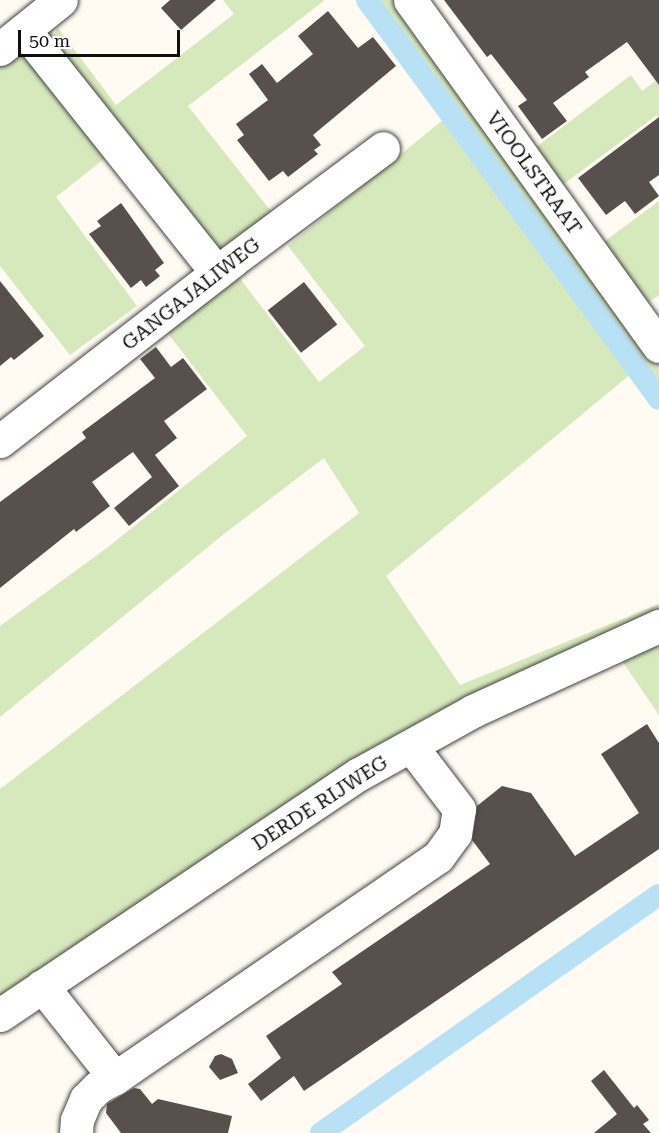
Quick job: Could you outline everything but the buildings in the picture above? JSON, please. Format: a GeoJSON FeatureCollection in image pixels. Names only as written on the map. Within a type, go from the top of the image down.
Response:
{"type":"FeatureCollection","features":[{"type":"Feature","properties":{"kind":"street"},"geometry":{"type":"LineString","coordinates":[[61,0],[12,40],[217,273]]}},
{"type":"Feature","properties":{"kind":"street","name":"VIOOLSTRAAT"},"geometry":{"type":"LineString","coordinates":[[410,0],[659,346]]}},
{"type":"Feature","properties":{"kind":"street","name":"GANGAJALIWEG"},"geometry":{"type":"LineString","coordinates":[[0,441],[382,148]]}},
{"type":"Feature","properties":{"kind":"street","name":"DERDE RIJWEG"},"geometry":{"type":"LineString","coordinates":[[0,1015],[359,774],[473,711],[659,626]]}},
{"type":"Feature","properties":{"kind":"street"},"geometry":{"type":"LineString","coordinates":[[76,1133],[76,1120],[86,1099],[98,1087],[115,1078],[438,857],[455,834],[459,809],[411,746]]}},
{"type":"Feature","properties":{"kind":"street"},"geometry":{"type":"LineString","coordinates":[[42,986],[115,1078]]}},
{"type":"Feature","properties":{"kind":"green space"},"geometry":{"type":"Polygon","coordinates":[[[223,0],[325,0],[188,106],[274,215],[216,258],[53,48],[53,36],[58,28],[116,105],[234,14],[223,0]]]}},
{"type":"Feature","properties":{"kind":"green space"},"geometry":{"type":"Polygon","coordinates":[[[367,0],[399,0],[659,359],[659,399],[637,369],[386,576],[460,685],[659,604],[659,616],[470,704],[0,1006],[0,789],[359,513],[324,458],[224,534],[0,717],[0,626],[108,547],[247,436],[156,318],[228,263],[319,382],[365,346],[288,246],[449,115],[367,0]]]}},
{"type":"Feature","properties":{"kind":"green space"},"geometry":{"type":"Polygon","coordinates":[[[28,51],[113,152],[56,197],[137,306],[70,355],[0,266],[0,65],[15,53],[28,51]]]}},
{"type":"Feature","properties":{"kind":"green space"},"geometry":{"type":"Polygon","coordinates":[[[631,75],[642,91],[659,78],[659,118],[657,115],[561,186],[535,148],[631,75]]]}},
{"type":"Feature","properties":{"kind":"green space"},"geometry":{"type":"Polygon","coordinates":[[[659,201],[659,295],[645,305],[601,244],[659,201]]]}},
{"type":"Feature","properties":{"kind":"green space"},"geometry":{"type":"Polygon","coordinates":[[[654,641],[659,649],[659,715],[618,655],[654,641]]]}},
{"type":"Feature","properties":{"kind":"waterway"},"geometry":{"type":"LineString","coordinates":[[367,0],[659,399]]}},
{"type":"Feature","properties":{"kind":"waterway"},"geometry":{"type":"LineString","coordinates":[[321,1133],[659,895]]}}]}
